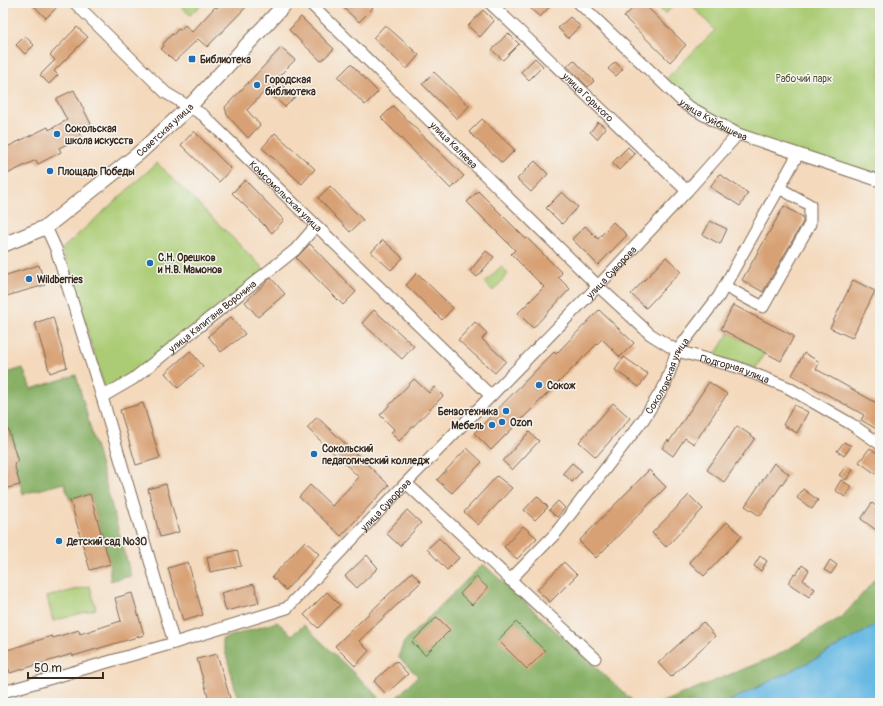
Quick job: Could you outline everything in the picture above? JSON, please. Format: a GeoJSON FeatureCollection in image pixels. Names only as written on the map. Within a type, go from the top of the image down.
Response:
{"type":"FeatureCollection","features":[{"type":"Feature","properties":{"kind":"main road","name":"Советская улица"},"geometry":{"type":"LineString","coordinates":[[3,245],[46,227],[138,154],[189,107],[286,3]]}},
{"type":"Feature","properties":{"kind":"street","name":"Комсомольская улица"},"geometry":{"type":"LineString","coordinates":[[75,3],[166,93],[203,115],[491,396]]}},
{"type":"Feature","properties":{"kind":"street","name":"улица Каляева"},"geometry":{"type":"LineString","coordinates":[[310,3],[598,286]]}},
{"type":"Feature","properties":{"kind":"street","name":"улица Горького"},"geometry":{"type":"LineString","coordinates":[[490,3],[687,191]]}},
{"type":"Feature","properties":{"kind":"street","name":"улица Куйбышева"},"geometry":{"type":"LineString","coordinates":[[579,3],[686,105],[738,134],[880,181]]}},
{"type":"Feature","properties":{"kind":"street","name":"улица Суворова"},"geometry":{"type":"LineString","coordinates":[[3,692],[174,643],[287,608],[406,483],[598,286],[738,134]]}},
{"type":"Feature","properties":{"kind":"street","name":"Соколовская улица"},"geometry":{"type":"LineString","coordinates":[[510,580],[555,534],[643,420],[665,385],[676,351],[719,296],[798,154]]}},
{"type":"Feature","properties":{"kind":"street"},"geometry":{"type":"LineString","coordinates":[[724,286],[763,307],[810,224],[810,205],[779,188]]}},
{"type":"Feature","properties":{"kind":"street","name":"улица Капитана Воронина"},"geometry":{"type":"LineString","coordinates":[[102,397],[133,379],[295,250],[316,226]]}},
{"type":"Feature","properties":{"kind":"street"},"geometry":{"type":"LineString","coordinates":[[46,227],[56,250],[102,397],[174,643]]}},
{"type":"Feature","properties":{"kind":"street","name":"Подгорная улица"},"geometry":{"type":"LineString","coordinates":[[598,286],[650,334],[676,351],[737,367],[787,387],[851,424],[880,444]]}},
{"type":"Feature","properties":{"kind":"street"},"geometry":{"type":"LineString","coordinates":[[406,483],[595,658]]}},
{"type":"Feature","properties":{"kind":"green space"},"geometry":{"type":"Polygon","coordinates":[[[177,3],[203,3],[190,15],[177,3]]]}},
{"type":"Feature","properties":{"kind":"green space"},"geometry":{"type":"Polygon","coordinates":[[[654,3],[677,3],[665,14],[654,3]]]}},
{"type":"Feature","properties":{"kind":"green space","name":"Рабочий парк"},"geometry":{"type":"Polygon","coordinates":[[[690,3],[880,3],[880,181],[738,134],[686,105],[663,82],[715,30],[690,3]]]}},
{"type":"Feature","properties":{"kind":"green space"},"geometry":{"type":"Polygon","coordinates":[[[157,163],[265,270],[131,376],[105,389],[62,249],[157,163]]]}},
{"type":"Feature","properties":{"kind":"green space"},"geometry":{"type":"Polygon","coordinates":[[[501,266],[508,274],[493,291],[485,283],[501,266]]]}},
{"type":"Feature","properties":{"kind":"green space"},"geometry":{"type":"Polygon","coordinates":[[[729,333],[765,352],[756,368],[714,356],[729,333]]]}},
{"type":"Feature","properties":{"kind":"green space"},"geometry":{"type":"Polygon","coordinates":[[[23,368],[31,389],[76,375],[131,576],[110,581],[110,564],[90,494],[70,500],[64,483],[23,494],[14,463],[18,462],[3,410],[3,374],[23,368]]]}},
{"type":"Feature","properties":{"kind":"green space"},"geometry":{"type":"Polygon","coordinates":[[[483,564],[635,703],[391,703],[418,676],[398,657],[404,642],[483,564]]]}},
{"type":"Feature","properties":{"kind":"green space"},"geometry":{"type":"Polygon","coordinates":[[[880,574],[880,619],[871,628],[819,657],[726,703],[660,703],[778,655],[843,616],[880,574]]]}},
{"type":"Feature","properties":{"kind":"green space"},"geometry":{"type":"Polygon","coordinates":[[[90,586],[96,609],[53,621],[47,597],[90,586]]]}},
{"type":"Feature","properties":{"kind":"green space"},"geometry":{"type":"Polygon","coordinates":[[[277,622],[292,635],[304,625],[385,703],[239,703],[222,639],[277,622]]]}},
{"type":"Feature","properties":{"kind":"water"},"geometry":{"type":"Polygon","coordinates":[[[880,619],[880,703],[726,703],[819,657],[871,628],[880,619]]]}},
{"type":"Feature","properties":{"kind":"building"},"geometry":{"type":"Polygon","coordinates":[[[31,3],[52,3],[57,7],[46,18],[31,3]]]}},
{"type":"Feature","properties":{"kind":"building"},"geometry":{"type":"Polygon","coordinates":[[[222,3],[250,3],[207,47],[198,39],[175,61],[161,49],[164,46],[163,44],[178,29],[180,30],[185,25],[192,32],[215,7],[217,8],[222,3]]]}},
{"type":"Feature","properties":{"kind":"building"},"geometry":{"type":"Polygon","coordinates":[[[338,3],[367,3],[373,8],[359,22],[338,3]]]}},
{"type":"Feature","properties":{"kind":"building"},"geometry":{"type":"Polygon","coordinates":[[[537,3],[553,3],[540,17],[531,9],[537,3]]]}},
{"type":"Feature","properties":{"kind":"building"},"geometry":{"type":"Polygon","coordinates":[[[638,3],[643,3],[686,45],[670,62],[624,17],[638,3]]]}},
{"type":"Feature","properties":{"kind":"building"},"geometry":{"type":"Polygon","coordinates":[[[483,10],[494,21],[480,37],[468,26],[483,10]]]}},
{"type":"Feature","properties":{"kind":"building"},"geometry":{"type":"Polygon","coordinates":[[[301,17],[334,49],[321,61],[289,30],[301,17]]]}},
{"type":"Feature","properties":{"kind":"building"},"geometry":{"type":"Polygon","coordinates":[[[570,17],[580,26],[568,38],[558,28],[570,17]]]}},
{"type":"Feature","properties":{"kind":"building"},"geometry":{"type":"Polygon","coordinates":[[[385,25],[419,55],[407,69],[373,38],[385,25]]]}},
{"type":"Feature","properties":{"kind":"building"},"geometry":{"type":"Polygon","coordinates":[[[77,27],[88,37],[54,71],[58,75],[49,84],[40,75],[55,60],[50,55],[77,27]]]}},
{"type":"Feature","properties":{"kind":"building"},"geometry":{"type":"Polygon","coordinates":[[[508,33],[519,44],[503,60],[492,50],[508,33]]]}},
{"type":"Feature","properties":{"kind":"building"},"geometry":{"type":"Polygon","coordinates":[[[25,36],[34,45],[25,54],[16,45],[25,36]]]}},
{"type":"Feature","properties":{"kind":"building"},"geometry":{"type":"Polygon","coordinates":[[[281,48],[295,60],[276,79],[295,97],[285,107],[266,90],[247,110],[260,125],[248,138],[227,115],[225,107],[281,48]]]}},
{"type":"Feature","properties":{"kind":"building"},"geometry":{"type":"Polygon","coordinates":[[[535,58],[543,66],[529,80],[521,72],[535,58]]]}},
{"type":"Feature","properties":{"kind":"building"},"geometry":{"type":"Polygon","coordinates":[[[574,60],[594,81],[588,87],[567,66],[574,60]]]}},
{"type":"Feature","properties":{"kind":"building"},"geometry":{"type":"Polygon","coordinates":[[[615,62],[623,69],[616,76],[608,69],[615,62]]]}},
{"type":"Feature","properties":{"kind":"building"},"geometry":{"type":"Polygon","coordinates":[[[351,64],[378,92],[365,105],[338,77],[351,64]]]}},
{"type":"Feature","properties":{"kind":"building"},"geometry":{"type":"Polygon","coordinates":[[[434,72],[469,106],[457,119],[422,84],[434,72]]]}},
{"type":"Feature","properties":{"kind":"building","name":"Сокольская школа искусств"},"geometry":{"type":"Polygon","coordinates":[[[74,90],[91,124],[78,130],[81,137],[59,148],[61,152],[38,164],[36,160],[3,176],[3,149],[48,127],[49,130],[67,120],[57,101],[57,98],[74,90]]]}},
{"type":"Feature","properties":{"kind":"building"},"geometry":{"type":"Polygon","coordinates":[[[393,106],[464,176],[451,189],[381,118],[393,106]]]}},
{"type":"Feature","properties":{"kind":"building"},"geometry":{"type":"Polygon","coordinates":[[[482,119],[515,150],[502,163],[469,132],[482,119]]]}},
{"type":"Feature","properties":{"kind":"building"},"geometry":{"type":"Polygon","coordinates":[[[598,122],[606,128],[597,139],[590,132],[598,122]]]}},
{"type":"Feature","properties":{"kind":"building"},"geometry":{"type":"Polygon","coordinates":[[[194,131],[231,169],[219,182],[181,145],[194,131]]]}},
{"type":"Feature","properties":{"kind":"building"},"geometry":{"type":"Polygon","coordinates":[[[275,133],[315,169],[302,184],[262,148],[275,133]]]}},
{"type":"Feature","properties":{"kind":"building"},"geometry":{"type":"Polygon","coordinates":[[[628,147],[635,154],[619,170],[612,163],[628,147]]]}},
{"type":"Feature","properties":{"kind":"building"},"geometry":{"type":"Polygon","coordinates":[[[535,161],[548,174],[531,192],[517,179],[535,161]]]}},
{"type":"Feature","properties":{"kind":"building"},"geometry":{"type":"Polygon","coordinates":[[[719,174],[748,193],[740,206],[710,187],[719,174]]]}},
{"type":"Feature","properties":{"kind":"building"},"geometry":{"type":"Polygon","coordinates":[[[245,180],[284,220],[272,233],[232,193],[245,180]]]}},
{"type":"Feature","properties":{"kind":"building"},"geometry":{"type":"Polygon","coordinates":[[[330,186],[363,220],[350,232],[318,198],[330,186]]]}},
{"type":"Feature","properties":{"kind":"building"},"geometry":{"type":"Polygon","coordinates":[[[478,191],[562,273],[558,277],[570,289],[533,328],[518,313],[544,287],[511,254],[515,250],[467,202],[478,191]]]}},
{"type":"Feature","properties":{"kind":"building"},"geometry":{"type":"Polygon","coordinates":[[[562,192],[578,207],[562,224],[546,208],[562,192]]]}},
{"type":"Feature","properties":{"kind":"building"},"geometry":{"type":"Polygon","coordinates":[[[784,206],[803,217],[803,222],[763,292],[742,280],[784,206]]]}},
{"type":"Feature","properties":{"kind":"building"},"geometry":{"type":"Polygon","coordinates":[[[710,221],[727,229],[720,244],[703,235],[710,221]]]}},
{"type":"Feature","properties":{"kind":"building"},"geometry":{"type":"Polygon","coordinates":[[[613,222],[627,235],[598,265],[572,239],[585,226],[598,239],[613,222]]]}},
{"type":"Feature","properties":{"kind":"building"},"geometry":{"type":"Polygon","coordinates":[[[383,240],[403,258],[391,270],[371,252],[383,240]]]}},
{"type":"Feature","properties":{"kind":"building"},"geometry":{"type":"Polygon","coordinates":[[[310,244],[356,292],[343,305],[296,258],[310,244]]]}},
{"type":"Feature","properties":{"kind":"building"},"geometry":{"type":"Polygon","coordinates":[[[486,251],[494,257],[477,277],[470,271],[486,251]]]}},
{"type":"Feature","properties":{"kind":"building"},"geometry":{"type":"Polygon","coordinates":[[[666,257],[681,271],[646,308],[631,294],[666,257]]]}},
{"type":"Feature","properties":{"kind":"building"},"geometry":{"type":"Polygon","coordinates":[[[39,265],[45,285],[3,297],[3,276],[39,265]]]}},
{"type":"Feature","properties":{"kind":"building"},"geometry":{"type":"Polygon","coordinates":[[[417,273],[453,308],[442,320],[406,285],[417,273]]]}},
{"type":"Feature","properties":{"kind":"building"},"geometry":{"type":"Polygon","coordinates":[[[271,278],[285,294],[258,317],[245,302],[271,278]]]}},
{"type":"Feature","properties":{"kind":"building"},"geometry":{"type":"Polygon","coordinates":[[[853,280],[875,291],[852,338],[830,328],[853,280]]]}},
{"type":"Feature","properties":{"kind":"building"},"geometry":{"type":"Polygon","coordinates":[[[733,305],[794,336],[781,361],[721,329],[733,305]]]}},
{"type":"Feature","properties":{"kind":"building"},"geometry":{"type":"Polygon","coordinates":[[[374,310],[414,346],[402,359],[362,323],[374,310]]]}},
{"type":"Feature","properties":{"kind":"building"},"geometry":{"type":"Polygon","coordinates":[[[599,310],[634,343],[620,357],[602,339],[491,450],[474,433],[554,352],[556,354],[599,310]]]}},
{"type":"Feature","properties":{"kind":"building"},"geometry":{"type":"Polygon","coordinates":[[[53,317],[67,367],[50,373],[35,323],[53,317]]]}},
{"type":"Feature","properties":{"kind":"building"},"geometry":{"type":"Polygon","coordinates":[[[231,317],[245,334],[221,352],[208,336],[231,317]]]}},
{"type":"Feature","properties":{"kind":"building"},"geometry":{"type":"Polygon","coordinates":[[[475,322],[487,333],[482,339],[506,361],[495,373],[458,340],[475,322]]]}},
{"type":"Feature","properties":{"kind":"building"},"geometry":{"type":"Polygon","coordinates":[[[190,351],[203,366],[178,388],[165,373],[190,351]]]}},
{"type":"Feature","properties":{"kind":"building"},"geometry":{"type":"Polygon","coordinates":[[[804,353],[820,362],[816,369],[880,405],[880,431],[861,420],[864,415],[792,375],[804,353]]]}},
{"type":"Feature","properties":{"kind":"building"},"geometry":{"type":"Polygon","coordinates":[[[624,357],[648,374],[639,387],[615,370],[624,357]]]}},
{"type":"Feature","properties":{"kind":"building"},"geometry":{"type":"Polygon","coordinates":[[[414,379],[429,393],[434,387],[443,396],[399,441],[391,433],[394,429],[380,415],[414,379]]]}},
{"type":"Feature","properties":{"kind":"building"},"geometry":{"type":"Polygon","coordinates":[[[709,382],[727,394],[694,444],[685,438],[673,456],[662,448],[668,440],[669,442],[709,382]]]}},
{"type":"Feature","properties":{"kind":"building"},"geometry":{"type":"Polygon","coordinates":[[[143,403],[160,458],[136,465],[120,410],[143,403]]]}},
{"type":"Feature","properties":{"kind":"building"},"geometry":{"type":"Polygon","coordinates":[[[613,403],[630,418],[596,457],[579,442],[613,403]]]}},
{"type":"Feature","properties":{"kind":"building"},"geometry":{"type":"Polygon","coordinates":[[[794,405],[808,412],[797,433],[783,425],[794,405]]]}},
{"type":"Feature","properties":{"kind":"building"},"geometry":{"type":"Polygon","coordinates":[[[317,417],[389,485],[341,536],[299,497],[310,485],[332,506],[359,477],[307,428],[317,417]]]}},
{"type":"Feature","properties":{"kind":"building"},"geometry":{"type":"Polygon","coordinates":[[[3,418],[5,418],[18,462],[14,463],[20,485],[3,489],[3,418]]]}},
{"type":"Feature","properties":{"kind":"building"},"geometry":{"type":"Polygon","coordinates":[[[737,426],[755,438],[724,482],[707,470],[737,426]]]}},
{"type":"Feature","properties":{"kind":"building"},"geometry":{"type":"Polygon","coordinates":[[[529,432],[539,441],[512,470],[503,461],[529,432]]]}},
{"type":"Feature","properties":{"kind":"building"},"geometry":{"type":"Polygon","coordinates":[[[844,442],[851,446],[844,456],[837,451],[844,442]]]}},
{"type":"Feature","properties":{"kind":"building"},"geometry":{"type":"Polygon","coordinates":[[[467,448],[482,462],[452,493],[437,480],[467,448]]]}},
{"type":"Feature","properties":{"kind":"building"},"geometry":{"type":"Polygon","coordinates":[[[870,448],[880,455],[880,469],[876,474],[859,462],[870,448]]]}},
{"type":"Feature","properties":{"kind":"building"},"geometry":{"type":"Polygon","coordinates":[[[572,463],[582,471],[572,482],[563,473],[572,463]]]}},
{"type":"Feature","properties":{"kind":"building"},"geometry":{"type":"Polygon","coordinates":[[[774,463],[789,474],[760,516],[745,506],[774,463]]]}},
{"type":"Feature","properties":{"kind":"building"},"geometry":{"type":"Polygon","coordinates":[[[846,466],[853,470],[846,480],[839,475],[846,466]]]}},
{"type":"Feature","properties":{"kind":"building"},"geometry":{"type":"Polygon","coordinates":[[[649,470],[666,487],[596,558],[579,541],[649,470]]]}},
{"type":"Feature","properties":{"kind":"building"},"geometry":{"type":"Polygon","coordinates":[[[497,476],[512,488],[478,525],[464,512],[497,476]]]}},
{"type":"Feature","properties":{"kind":"building"},"geometry":{"type":"Polygon","coordinates":[[[841,480],[852,487],[845,497],[835,490],[841,480]]]}},
{"type":"Feature","properties":{"kind":"building"},"geometry":{"type":"Polygon","coordinates":[[[166,484],[179,532],[160,537],[148,489],[166,484]]]}},
{"type":"Feature","properties":{"kind":"building"},"geometry":{"type":"Polygon","coordinates":[[[803,489],[818,500],[812,509],[797,498],[803,489]]]}},
{"type":"Feature","properties":{"kind":"building"},"geometry":{"type":"Polygon","coordinates":[[[90,494],[110,564],[90,570],[70,500],[90,494]]]}},
{"type":"Feature","properties":{"kind":"building"},"geometry":{"type":"Polygon","coordinates":[[[689,495],[703,509],[666,547],[652,533],[689,495]]]}},
{"type":"Feature","properties":{"kind":"building"},"geometry":{"type":"Polygon","coordinates":[[[537,496],[548,507],[535,520],[524,510],[537,496]]]}},
{"type":"Feature","properties":{"kind":"building"},"geometry":{"type":"Polygon","coordinates":[[[558,501],[565,508],[557,517],[549,510],[558,501]]]}},
{"type":"Feature","properties":{"kind":"building"},"geometry":{"type":"Polygon","coordinates":[[[872,503],[880,509],[880,533],[861,519],[872,503]]]}},
{"type":"Feature","properties":{"kind":"building"},"geometry":{"type":"Polygon","coordinates":[[[407,510],[421,523],[400,546],[386,533],[407,510]]]}},
{"type":"Feature","properties":{"kind":"building"},"geometry":{"type":"Polygon","coordinates":[[[727,522],[742,536],[704,576],[689,562],[727,522]]]}},
{"type":"Feature","properties":{"kind":"building"},"geometry":{"type":"Polygon","coordinates":[[[523,526],[537,538],[517,559],[504,547],[523,526]]]}},
{"type":"Feature","properties":{"kind":"building"},"geometry":{"type":"Polygon","coordinates":[[[439,538],[459,558],[447,570],[427,549],[439,538]]]}},
{"type":"Feature","properties":{"kind":"building"},"geometry":{"type":"Polygon","coordinates":[[[305,541],[319,554],[286,590],[272,577],[305,541]]]}},
{"type":"Feature","properties":{"kind":"building"},"geometry":{"type":"Polygon","coordinates":[[[237,550],[241,566],[210,572],[207,557],[237,550]]]}},
{"type":"Feature","properties":{"kind":"building"},"geometry":{"type":"Polygon","coordinates":[[[367,555],[378,568],[357,588],[345,576],[367,555]]]}},
{"type":"Feature","properties":{"kind":"building"},"geometry":{"type":"Polygon","coordinates":[[[760,556],[767,561],[761,571],[754,566],[760,556]]]}},
{"type":"Feature","properties":{"kind":"building"},"geometry":{"type":"Polygon","coordinates":[[[830,560],[837,565],[831,574],[824,570],[830,560]]]}},
{"type":"Feature","properties":{"kind":"building"},"geometry":{"type":"Polygon","coordinates":[[[188,562],[203,615],[183,621],[168,568],[188,562]]]}},
{"type":"Feature","properties":{"kind":"building"},"geometry":{"type":"Polygon","coordinates":[[[564,562],[577,575],[550,602],[537,590],[564,562]]]}},
{"type":"Feature","properties":{"kind":"building"},"geometry":{"type":"Polygon","coordinates":[[[802,565],[809,570],[803,580],[815,589],[809,597],[788,583],[794,574],[796,575],[802,565]]]}},
{"type":"Feature","properties":{"kind":"building"},"geometry":{"type":"Polygon","coordinates":[[[412,572],[421,582],[359,641],[369,651],[355,666],[335,646],[412,572]]]}},
{"type":"Feature","properties":{"kind":"building"},"geometry":{"type":"Polygon","coordinates":[[[476,577],[488,588],[472,605],[460,594],[476,577]]]}},
{"type":"Feature","properties":{"kind":"building"},"geometry":{"type":"Polygon","coordinates":[[[254,584],[259,603],[226,611],[221,593],[254,584]]]}},
{"type":"Feature","properties":{"kind":"building"},"geometry":{"type":"Polygon","coordinates":[[[327,592],[340,605],[318,628],[304,615],[327,592]]]}},
{"type":"Feature","properties":{"kind":"building"},"geometry":{"type":"Polygon","coordinates":[[[132,593],[144,635],[73,656],[72,654],[10,673],[4,651],[52,636],[53,638],[79,630],[80,634],[121,621],[115,598],[132,593]]]}},
{"type":"Feature","properties":{"kind":"building"},"geometry":{"type":"Polygon","coordinates":[[[437,617],[450,630],[425,655],[412,642],[437,617]]]}},
{"type":"Feature","properties":{"kind":"building"},"geometry":{"type":"Polygon","coordinates":[[[516,622],[545,651],[527,669],[498,640],[516,622]]]}},
{"type":"Feature","properties":{"kind":"building"},"geometry":{"type":"Polygon","coordinates":[[[703,622],[715,636],[671,677],[658,663],[703,622]]]}},
{"type":"Feature","properties":{"kind":"building"},"geometry":{"type":"Polygon","coordinates":[[[217,654],[230,698],[210,703],[197,659],[217,654]]]}},
{"type":"Feature","properties":{"kind":"building"},"geometry":{"type":"Polygon","coordinates":[[[396,661],[408,674],[386,694],[374,681],[396,661]]]}},
{"type":"Feature","properties":{"kind":"place","name":"Библиотека"},"geometry":{"type":"Point","coordinates":[192,59]}},
{"type":"Feature","properties":{"kind":"place","name":"Городская библиотека"},"geometry":{"type":"Point","coordinates":[257,85]}},
{"type":"Feature","properties":{"kind":"place","name":"Сокольская школа искусств"},"geometry":{"type":"Point","coordinates":[57,134]}},
{"type":"Feature","properties":{"kind":"place","name":"Площадь Победы"},"geometry":{"type":"Point","coordinates":[50,171]}},
{"type":"Feature","properties":{"kind":"place","name":"С.Н. Орешков и Н.В. Мамонов"},"geometry":{"type":"Point","coordinates":[150,263]}},
{"type":"Feature","properties":{"kind":"place","name":"Wildberries"},"geometry":{"type":"Point","coordinates":[29,279]}},
{"type":"Feature","properties":{"kind":"place","name":"Сокож"},"geometry":{"type":"Point","coordinates":[539,385]}},
{"type":"Feature","properties":{"kind":"place","name":"Бензотехника"},"geometry":{"type":"Point","coordinates":[506,411]}},
{"type":"Feature","properties":{"kind":"place","name":"Ozon"},"geometry":{"type":"Point","coordinates":[502,422]}},
{"type":"Feature","properties":{"kind":"place","name":"Мебель"},"geometry":{"type":"Point","coordinates":[492,425]}},
{"type":"Feature","properties":{"kind":"place","name":"Сокольский педагогический колледж"},"geometry":{"type":"Point","coordinates":[314,454]}},
{"type":"Feature","properties":{"kind":"place","name":"Детский сад №30"},"geometry":{"type":"Point","coordinates":[59,541]}}]}
